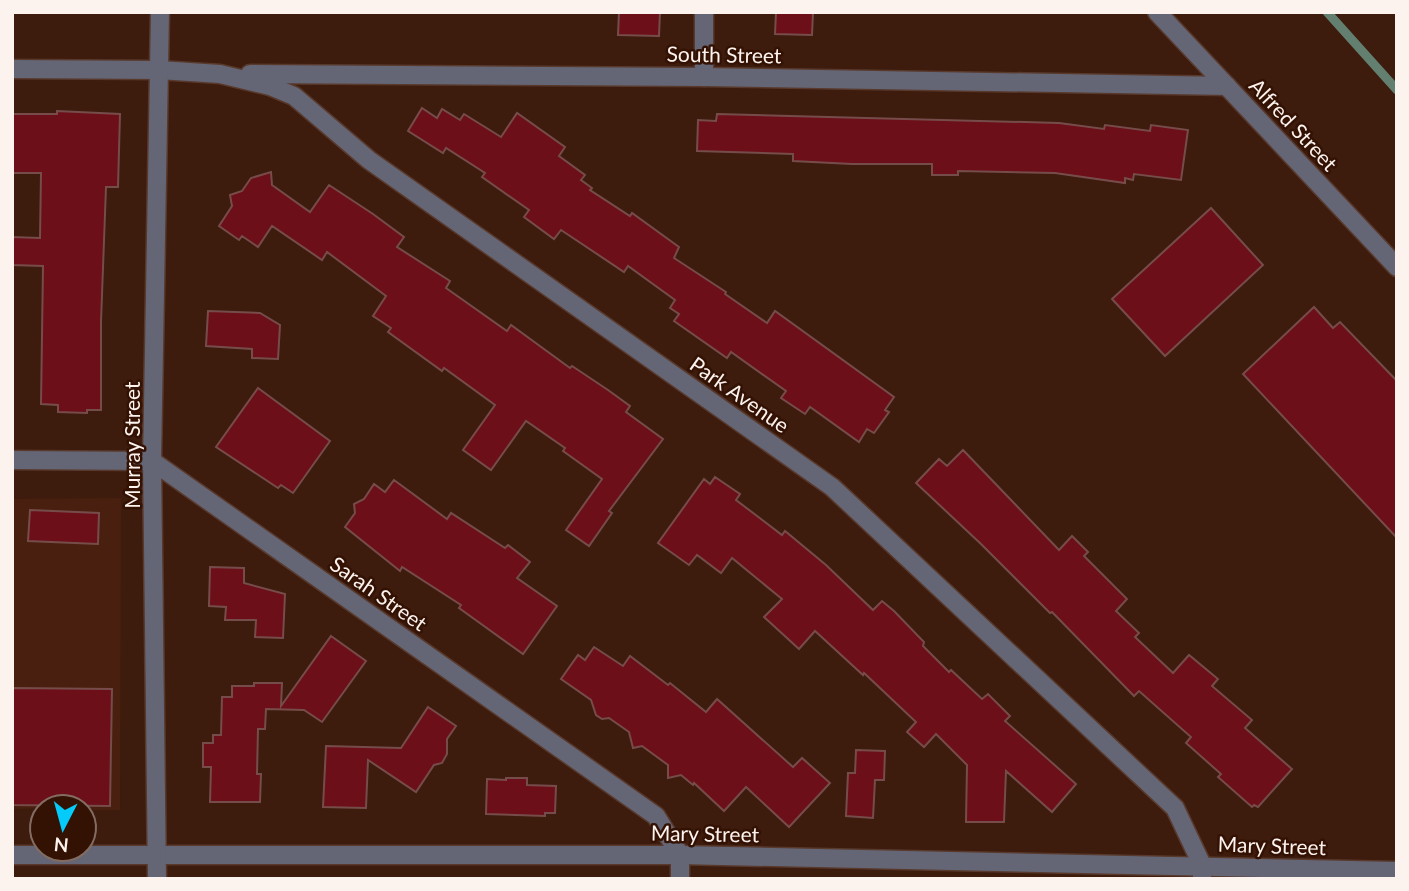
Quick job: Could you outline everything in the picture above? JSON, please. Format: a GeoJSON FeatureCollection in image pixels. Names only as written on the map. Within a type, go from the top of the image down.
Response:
{"type":"FeatureCollection","features":[{"type":"Feature","properties":{"kind":"street","name":"Murray Street"},"geometry":{"type":"LineString","coordinates":[[157,879],[152,461],[160,12]]}},
{"type":"Feature","properties":{"kind":"street"},"geometry":{"type":"LineString","coordinates":[[704,12],[705,76]]}},
{"type":"Feature","properties":{"kind":"street","name":"Alfred Street"},"geometry":{"type":"LineString","coordinates":[[1157,12],[1397,267]]}},
{"type":"Feature","properties":{"kind":"street","name":"Park Avenue"},"geometry":{"type":"LineString","coordinates":[[12,69],[220,74],[270,86],[294,96],[369,160],[832,487],[1175,808],[1202,872]]}},
{"type":"Feature","properties":{"kind":"street","name":"South Street"},"geometry":{"type":"LineString","coordinates":[[220,74],[705,76],[1227,86]]}},
{"type":"Feature","properties":{"kind":"street"},"geometry":{"type":"LineString","coordinates":[[12,460],[152,461]]}},
{"type":"Feature","properties":{"kind":"street","name":"Sarah Street"},"geometry":{"type":"LineString","coordinates":[[152,461],[656,816],[680,855]]}},
{"type":"Feature","properties":{"kind":"street","name":"Mary Street"},"geometry":{"type":"LineString","coordinates":[[12,855],[680,855],[1202,872],[1397,871]]}},
{"type":"Feature","properties":{"kind":"street"},"geometry":{"type":"LineString","coordinates":[[680,855],[680,879]]}},
{"type":"Feature","properties":{"kind":"shaded area"},"geometry":{"type":"Polygon","coordinates":[[[121,498],[120,810],[98,810],[98,793],[28,793],[28,809],[12,809],[12,499],[121,498]]]}},
{"type":"Feature","properties":{"kind":"building"},"geometry":{"type":"Polygon","coordinates":[[[619,12],[660,12],[659,36],[618,35],[619,12]]]}},
{"type":"Feature","properties":{"kind":"building"},"geometry":{"type":"Polygon","coordinates":[[[776,12],[813,12],[812,35],[775,34],[776,12]]]}},
{"type":"Feature","properties":{"kind":"building"},"geometry":{"type":"Polygon","coordinates":[[[422,108],[437,118],[442,109],[460,120],[464,114],[501,137],[517,113],[565,147],[559,156],[585,175],[581,180],[592,188],[590,190],[630,216],[632,213],[679,247],[674,258],[767,323],[775,311],[894,397],[885,410],[889,412],[874,433],[867,429],[859,442],[810,407],[805,414],[781,398],[786,391],[731,352],[727,358],[674,321],[679,314],[670,308],[675,300],[628,266],[624,272],[561,230],[554,239],[524,217],[529,210],[482,177],[485,173],[446,148],[443,153],[408,131],[422,108]]]}},
{"type":"Feature","properties":{"kind":"building"},"geometry":{"type":"Polygon","coordinates":[[[57,111],[120,114],[118,187],[106,187],[101,410],[87,410],[87,413],[58,412],[58,405],[41,404],[43,266],[12,265],[12,237],[40,238],[41,173],[12,173],[12,114],[57,114],[57,111]]]}},
{"type":"Feature","properties":{"kind":"building"},"geometry":{"type":"Polygon","coordinates":[[[717,114],[1059,123],[1150,131],[1151,125],[1188,130],[1181,180],[1134,174],[1133,180],[1125,178],[1125,183],[1055,173],[958,171],[958,175],[932,175],[932,164],[793,161],[793,154],[697,151],[698,120],[716,121],[717,114]]]}},
{"type":"Feature","properties":{"kind":"building"},"geometry":{"type":"Polygon","coordinates":[[[271,172],[272,185],[310,212],[329,185],[373,214],[404,237],[397,247],[450,281],[446,288],[507,331],[511,325],[570,368],[572,366],[608,390],[630,406],[626,412],[663,439],[609,511],[612,513],[589,546],[566,530],[602,479],[563,451],[565,448],[526,421],[491,470],[463,450],[495,405],[388,332],[391,328],[373,316],[386,296],[327,252],[322,260],[272,226],[258,247],[242,236],[239,240],[219,226],[232,206],[230,195],[242,191],[251,178],[271,172]]]}},
{"type":"Feature","properties":{"kind":"building"},"geometry":{"type":"Polygon","coordinates":[[[1211,208],[1263,265],[1165,356],[1112,299],[1211,208]]]}},
{"type":"Feature","properties":{"kind":"building"},"geometry":{"type":"Polygon","coordinates":[[[1314,307],[1333,328],[1340,322],[1397,381],[1397,538],[1243,374],[1314,307]]]}},
{"type":"Feature","properties":{"kind":"building"},"geometry":{"type":"Polygon","coordinates":[[[208,311],[260,313],[280,325],[278,359],[252,358],[252,349],[206,346],[208,311]]]}},
{"type":"Feature","properties":{"kind":"building"},"geometry":{"type":"Polygon","coordinates":[[[258,388],[330,441],[293,493],[281,485],[278,488],[216,447],[258,388]]]}},
{"type":"Feature","properties":{"kind":"building"},"geometry":{"type":"Polygon","coordinates":[[[963,450],[1059,550],[1072,536],[1088,552],[1084,556],[1127,599],[1116,611],[1139,633],[1135,637],[1173,673],[1189,655],[1218,679],[1212,686],[1252,720],[1245,728],[1292,769],[1258,807],[1252,807],[1218,777],[1221,774],[1186,743],[1191,737],[1139,691],[1134,696],[1052,612],[1050,613],[916,483],[939,459],[947,466],[963,450]]]}},
{"type":"Feature","properties":{"kind":"building"},"geometry":{"type":"Polygon","coordinates":[[[715,477],[740,494],[736,500],[782,535],[785,531],[826,565],[873,610],[882,601],[924,642],[923,646],[949,672],[951,670],[982,699],[988,694],[1010,716],[1005,721],[1076,784],[1052,812],[1006,771],[1004,822],[966,822],[967,765],[936,734],[924,747],[907,732],[916,722],[815,631],[799,649],[764,617],[782,599],[732,558],[721,573],[697,555],[689,565],[658,543],[704,479],[710,484],[715,477]]]}},
{"type":"Feature","properties":{"kind":"building"},"geometry":{"type":"Polygon","coordinates":[[[394,480],[447,519],[451,513],[505,548],[508,545],[530,562],[517,578],[557,606],[523,654],[459,608],[461,605],[402,567],[400,571],[345,527],[355,513],[354,504],[364,499],[374,484],[385,492],[394,480]]]}},
{"type":"Feature","properties":{"kind":"building"},"geometry":{"type":"Polygon","coordinates":[[[30,510],[99,513],[98,544],[28,541],[30,510]]]}},
{"type":"Feature","properties":{"kind":"building"},"geometry":{"type":"Polygon","coordinates":[[[210,567],[244,568],[244,583],[285,594],[283,638],[255,637],[256,620],[225,620],[226,607],[209,606],[210,567]]]}},
{"type":"Feature","properties":{"kind":"building"},"geometry":{"type":"Polygon","coordinates":[[[331,636],[366,661],[322,722],[304,710],[266,709],[265,729],[258,729],[257,774],[261,774],[260,802],[210,802],[211,767],[203,767],[203,743],[213,743],[213,735],[221,735],[222,697],[232,697],[232,686],[282,683],[281,706],[331,636]]]}},
{"type":"Feature","properties":{"kind":"building"},"geometry":{"type":"Polygon","coordinates":[[[594,647],[623,666],[630,656],[706,712],[717,699],[793,767],[802,758],[830,783],[789,827],[746,787],[724,811],[694,783],[693,785],[681,775],[668,778],[668,765],[642,746],[633,748],[629,732],[609,718],[602,719],[596,715],[591,700],[561,679],[578,655],[585,660],[594,647]]]}},
{"type":"Feature","properties":{"kind":"building"},"geometry":{"type":"Polygon","coordinates":[[[12,688],[112,689],[110,806],[98,806],[98,793],[28,793],[28,805],[12,805],[12,688]]]}},
{"type":"Feature","properties":{"kind":"building"},"geometry":{"type":"Polygon","coordinates":[[[428,707],[456,726],[447,739],[447,754],[442,763],[434,765],[416,792],[368,760],[366,808],[323,807],[326,746],[401,748],[428,707]]]}},
{"type":"Feature","properties":{"kind":"building"},"geometry":{"type":"Polygon","coordinates":[[[856,750],[885,751],[884,780],[875,780],[873,818],[846,816],[848,773],[855,773],[856,750]]]}},
{"type":"Feature","properties":{"kind":"building"},"geometry":{"type":"Polygon","coordinates":[[[527,778],[527,785],[556,786],[555,813],[545,813],[545,816],[486,814],[487,779],[527,778]]]}},
{"type":"Feature","properties":{"kind":"waterway"},"geometry":{"type":"LineString","coordinates":[[1327,12],[1397,90]]}}]}
